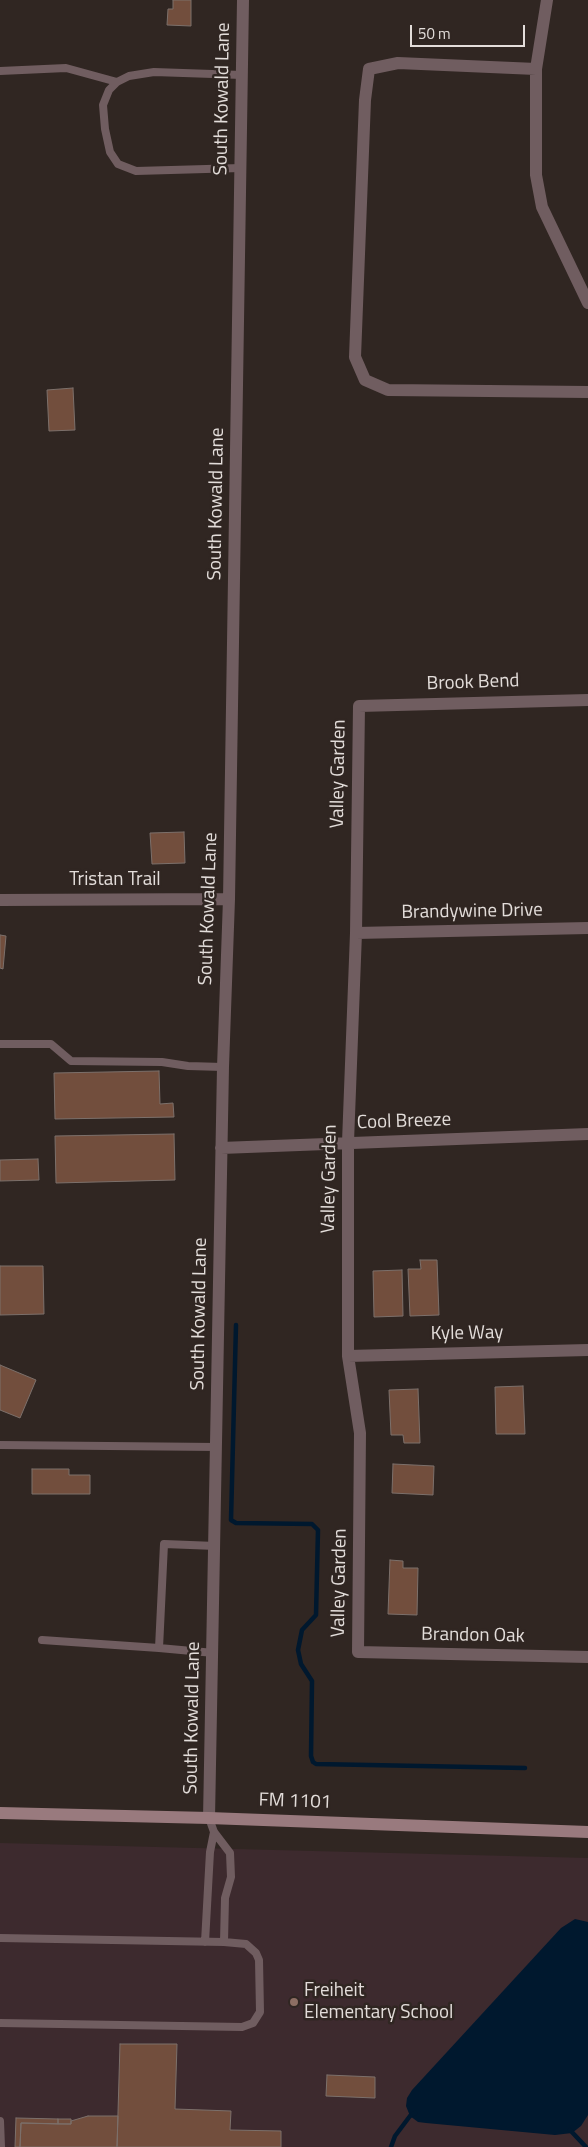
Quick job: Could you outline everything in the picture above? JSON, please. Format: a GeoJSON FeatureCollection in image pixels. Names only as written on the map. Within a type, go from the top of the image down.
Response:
{"type":"FeatureCollection","features":[{"type":"Feature","properties":{"kind":"main road","name":"FM 1101"},"geometry":{"type":"LineString","coordinates":[[0,1813],[210,1818],[588,1832]]}},
{"type":"Feature","properties":{"kind":"street","name":"South Kowald Lane"},"geometry":{"type":"LineString","coordinates":[[210,1818],[223,1066],[229,899],[243,0]]}},
{"type":"Feature","properties":{"kind":"street"},"geometry":{"type":"LineString","coordinates":[[547,0],[536,69],[536,175],[542,207],[588,303]]}},
{"type":"Feature","properties":{"kind":"street"},"geometry":{"type":"LineString","coordinates":[[536,69],[398,63],[369,69],[365,100],[355,357],[365,380],[388,390],[588,392]]}},
{"type":"Feature","properties":{"kind":"street","name":"Brook Bend"},"geometry":{"type":"LineString","coordinates":[[359,706],[588,700]]}},
{"type":"Feature","properties":{"kind":"street","name":"Valley Garden"},"geometry":{"type":"LineString","coordinates":[[358,1652],[360,1433],[348,1356],[348,1142],[356,933],[359,706]]}},
{"type":"Feature","properties":{"kind":"street","name":"Tristan Trail"},"geometry":{"type":"LineString","coordinates":[[0,900],[229,899]]}},
{"type":"Feature","properties":{"kind":"street","name":"Brandywine Drive"},"geometry":{"type":"LineString","coordinates":[[356,933],[588,928]]}},
{"type":"Feature","properties":{"kind":"street","name":"Cool Breeze"},"geometry":{"type":"LineString","coordinates":[[222,1148],[588,1134]]}},
{"type":"Feature","properties":{"kind":"street","name":"Kyle Way"},"geometry":{"type":"LineString","coordinates":[[348,1356],[588,1350]]}},
{"type":"Feature","properties":{"kind":"street","name":"Brandon Oak"},"geometry":{"type":"LineString","coordinates":[[358,1652],[588,1657]]}},
{"type":"Feature","properties":{"kind":"lane"},"geometry":{"type":"LineString","coordinates":[[0,71],[66,68],[117,82]]}},
{"type":"Feature","properties":{"kind":"lane"},"geometry":{"type":"LineString","coordinates":[[241,168],[136,171],[118,164],[110,152],[105,129],[104,105],[109,90],[117,82],[129,76],[154,72],[242,75]]}},
{"type":"Feature","properties":{"kind":"lane"},"geometry":{"type":"LineString","coordinates":[[0,1044],[51,1044],[71,1061],[162,1062],[188,1066],[223,1066]]}},
{"type":"Feature","properties":{"kind":"lane"},"geometry":{"type":"LineString","coordinates":[[0,1445],[217,1447]]}},
{"type":"Feature","properties":{"kind":"lane"},"geometry":{"type":"LineString","coordinates":[[160,1648],[164,1544],[216,1546]]}},
{"type":"Feature","properties":{"kind":"lane"},"geometry":{"type":"LineString","coordinates":[[42,1640],[214,1653]]}},
{"type":"Feature","properties":{"kind":"lane"},"geometry":{"type":"LineString","coordinates":[[210,1818],[214,1832],[230,1853],[231,1877],[225,1898],[224,1942]]}},
{"type":"Feature","properties":{"kind":"lane"},"geometry":{"type":"LineString","coordinates":[[205,1942],[210,1852],[214,1832]]}},
{"type":"Feature","properties":{"kind":"lane"},"geometry":{"type":"LineString","coordinates":[[0,1938],[246,1944],[256,1953],[259,1960],[260,2012],[257,2018],[248,2026],[0,2023]]}},
{"type":"Feature","properties":{"kind":"lane"},"geometry":{"type":"LineString","coordinates":[[0,2120],[1,2147]]}},
{"type":"Feature","properties":{"kind":"shaded area","name":"Freiheit Elementary School"},"geometry":{"type":"Polygon","coordinates":[[[0,1843],[588,1858],[588,2147],[0,2147],[0,1843]]]}},
{"type":"Feature","properties":{"kind":"water"},"geometry":{"type":"Polygon","coordinates":[[[575,1919],[588,1922],[588,2115],[581,2126],[572,2133],[555,2135],[418,2122],[410,2116],[406,2106],[407,2098],[412,2090],[561,1928],[575,1919]]]}},
{"type":"Feature","properties":{"kind":"building"},"geometry":{"type":"Polygon","coordinates":[[[173,0],[191,0],[191,26],[167,25],[168,9],[173,9],[173,0]]]}},
{"type":"Feature","properties":{"kind":"building"},"geometry":{"type":"Polygon","coordinates":[[[73,388],[75,430],[49,431],[47,390],[73,388]]]}},
{"type":"Feature","properties":{"kind":"building"},"geometry":{"type":"Polygon","coordinates":[[[184,832],[185,863],[152,864],[150,833],[184,832]]]}},
{"type":"Feature","properties":{"kind":"building"},"geometry":{"type":"Polygon","coordinates":[[[0,935],[6,936],[3,969],[0,968],[0,935]]]}},
{"type":"Feature","properties":{"kind":"building"},"geometry":{"type":"Polygon","coordinates":[[[159,1071],[160,1104],[173,1103],[174,1117],[55,1119],[54,1073],[159,1071]]]}},
{"type":"Feature","properties":{"kind":"building"},"geometry":{"type":"Polygon","coordinates":[[[174,1134],[175,1180],[56,1183],[55,1136],[174,1134]]]}},
{"type":"Feature","properties":{"kind":"building"},"geometry":{"type":"Polygon","coordinates":[[[38,1159],[39,1180],[0,1181],[0,1160],[38,1159]]]}},
{"type":"Feature","properties":{"kind":"building"},"geometry":{"type":"Polygon","coordinates":[[[420,1260],[437,1260],[439,1315],[410,1316],[408,1269],[421,1269],[420,1260]]]}},
{"type":"Feature","properties":{"kind":"building"},"geometry":{"type":"Polygon","coordinates":[[[0,1266],[43,1266],[44,1314],[0,1315],[0,1266]]]}},
{"type":"Feature","properties":{"kind":"building"},"geometry":{"type":"Polygon","coordinates":[[[402,1270],[403,1316],[374,1317],[373,1271],[402,1270]]]}},
{"type":"Feature","properties":{"kind":"building"},"geometry":{"type":"Polygon","coordinates":[[[0,1365],[36,1380],[20,1418],[0,1410],[0,1365]]]}},
{"type":"Feature","properties":{"kind":"building"},"geometry":{"type":"Polygon","coordinates":[[[523,1386],[525,1434],[496,1434],[495,1387],[523,1386]]]}},
{"type":"Feature","properties":{"kind":"building"},"geometry":{"type":"Polygon","coordinates":[[[418,1389],[420,1443],[404,1443],[403,1435],[391,1435],[389,1390],[418,1389]]]}},
{"type":"Feature","properties":{"kind":"building"},"geometry":{"type":"Polygon","coordinates":[[[393,1464],[434,1466],[433,1495],[392,1493],[393,1464]]]}},
{"type":"Feature","properties":{"kind":"building"},"geometry":{"type":"Polygon","coordinates":[[[32,1469],[69,1469],[69,1475],[90,1475],[90,1494],[32,1494],[32,1469]]]}},
{"type":"Feature","properties":{"kind":"building"},"geometry":{"type":"Polygon","coordinates":[[[390,1560],[403,1561],[403,1568],[418,1568],[417,1615],[388,1614],[390,1560]]]}},
{"type":"Feature","properties":{"kind":"building"},"geometry":{"type":"Polygon","coordinates":[[[120,2044],[177,2044],[175,2109],[231,2111],[230,2130],[281,2131],[281,2147],[117,2147],[120,2044]]]}},
{"type":"Feature","properties":{"kind":"building"},"geometry":{"type":"Polygon","coordinates":[[[327,2075],[375,2077],[375,2098],[326,2096],[327,2075]]]}},
{"type":"Feature","properties":{"kind":"building"},"geometry":{"type":"Polygon","coordinates":[[[88,2116],[118,2116],[117,2147],[20,2147],[21,2123],[71,2124],[71,2121],[88,2116]]]}},
{"type":"Feature","properties":{"kind":"building"},"geometry":{"type":"Polygon","coordinates":[[[16,2118],[58,2119],[58,2124],[21,2123],[20,2147],[15,2147],[16,2118]]]}},
{"type":"Feature","properties":{"kind":"building"},"geometry":{"type":"Polygon","coordinates":[[[58,2119],[71,2119],[71,2124],[58,2124],[58,2119]]]}},
{"type":"Feature","properties":{"kind":"waterway"},"geometry":{"type":"LineString","coordinates":[[236,1325],[231,1520],[236,1523],[312,1524],[318,1530],[316,1615],[302,1630],[298,1650],[301,1664],[312,1681],[311,1756],[313,1762],[316,1764],[525,1768]]}},
{"type":"Feature","properties":{"kind":"waterway"},"geometry":{"type":"LineString","coordinates":[[391,2147],[395,2136],[410,2116],[415,2113]]}},
{"type":"Feature","properties":{"kind":"waterway"},"geometry":{"type":"LineString","coordinates":[[570,2130],[586,2147]]}},
{"type":"Feature","properties":{"kind":"place","name":"Freiheit Elementary School"},"geometry":{"type":"Point","coordinates":[294,2002]}}]}
